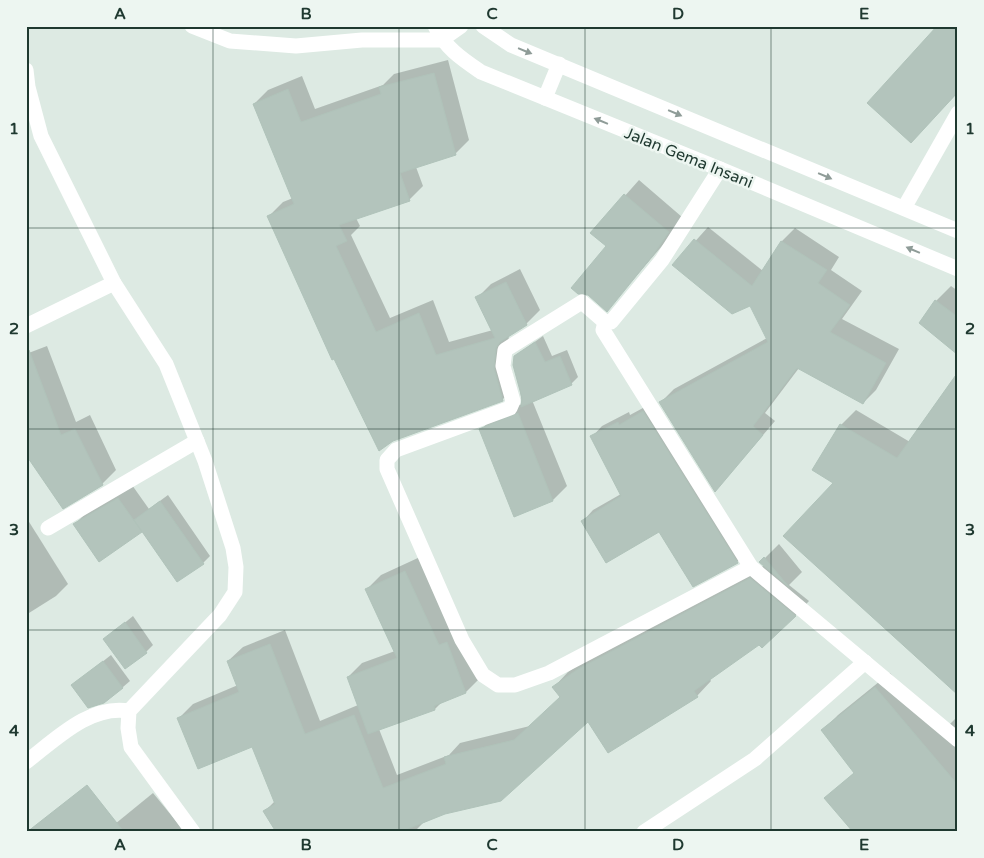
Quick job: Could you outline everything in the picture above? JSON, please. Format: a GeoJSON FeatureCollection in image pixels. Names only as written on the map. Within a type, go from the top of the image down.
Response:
{"type":"FeatureCollection","features":[{"type":"Feature","properties":{"kind":"street"},"geometry":{"type":"LineString","coordinates":[[192,26],[230,41],[296,46],[438,33],[461,26]]}},
{"type":"Feature","properties":{"kind":"street"},"geometry":{"type":"LineString","coordinates":[[483,26],[511,44],[958,231]]}},
{"type":"Feature","properties":{"kind":"street","name":"Jalan Gema Insani"},"geometry":{"type":"LineString","coordinates":[[438,33],[455,54],[481,72],[720,169],[958,269]]}},
{"type":"Feature","properties":{"kind":"street"},"geometry":{"type":"LineString","coordinates":[[545,98],[559,64]]}},
{"type":"Feature","properties":{"kind":"street"},"geometry":{"type":"LineString","coordinates":[[26,70],[28,87],[41,136],[114,283],[166,364],[197,441],[233,548],[236,567],[235,592],[220,615],[129,711],[128,728],[131,747],[193,832]]}},
{"type":"Feature","properties":{"kind":"street"},"geometry":{"type":"LineString","coordinates":[[904,208],[958,113]]}},
{"type":"Feature","properties":{"kind":"street"},"geometry":{"type":"LineString","coordinates":[[720,169],[662,260],[611,322],[605,322],[582,302],[505,350],[504,366],[513,401],[510,408],[396,450],[387,460],[387,469],[462,640],[483,675],[498,685],[515,685],[549,673],[751,567]]}},
{"type":"Feature","properties":{"kind":"street"},"geometry":{"type":"LineString","coordinates":[[26,326],[114,283]]}},
{"type":"Feature","properties":{"kind":"street"},"geometry":{"type":"LineString","coordinates":[[605,322],[603,330],[751,567],[958,740]]}},
{"type":"Feature","properties":{"kind":"street"},"geometry":{"type":"LineString","coordinates":[[48,528],[197,441]]}},
{"type":"Feature","properties":{"kind":"street"},"geometry":{"type":"LineString","coordinates":[[644,832],[755,759],[865,662]]}},
{"type":"Feature","properties":{"kind":"street"},"geometry":{"type":"LineString","coordinates":[[26,762],[79,722],[118,709],[129,711]]}},
{"type":"Feature","properties":{"kind":"building"},"geometry":{"type":"Polygon","coordinates":[[[937,26],[958,26],[958,92],[911,143],[867,103],[937,26]]]}},
{"type":"Feature","properties":{"kind":"building"},"geometry":{"type":"Polygon","coordinates":[[[434,73],[456,155],[400,173],[410,201],[339,225],[347,241],[336,246],[376,332],[419,313],[436,355],[495,338],[475,297],[506,282],[527,325],[500,342],[496,348],[494,368],[503,401],[393,441],[379,451],[334,359],[332,360],[267,216],[294,204],[253,104],[288,89],[301,122],[381,94],[379,87],[434,73]]]}},
{"type":"Feature","properties":{"kind":"building"},"geometry":{"type":"Polygon","coordinates":[[[624,194],[669,232],[654,254],[607,312],[588,295],[578,294],[571,288],[606,246],[590,233],[624,194]]]}},
{"type":"Feature","properties":{"kind":"building"},"geometry":{"type":"Polygon","coordinates":[[[694,239],[752,286],[781,241],[827,270],[818,283],[850,305],[830,332],[886,363],[863,404],[797,368],[753,426],[763,435],[715,492],[659,402],[768,342],[750,306],[732,314],[672,265],[694,239]]]}},
{"type":"Feature","properties":{"kind":"building"},"geometry":{"type":"Polygon","coordinates":[[[935,300],[958,317],[958,355],[919,323],[935,300]]]}},
{"type":"Feature","properties":{"kind":"building"},"geometry":{"type":"Polygon","coordinates":[[[535,342],[545,362],[560,356],[572,385],[521,407],[522,398],[513,365],[514,356],[535,342]]]}},
{"type":"Feature","properties":{"kind":"building"},"geometry":{"type":"Polygon","coordinates":[[[26,350],[29,350],[61,435],[75,429],[103,485],[63,509],[26,455],[26,350]]]}},
{"type":"Feature","properties":{"kind":"building"},"geometry":{"type":"Polygon","coordinates":[[[958,372],[958,695],[783,536],[833,483],[812,470],[840,424],[897,458],[958,372]]]}},
{"type":"Feature","properties":{"kind":"building"},"geometry":{"type":"Polygon","coordinates":[[[643,411],[738,563],[693,587],[659,532],[606,563],[581,521],[621,496],[590,436],[618,422],[619,425],[643,411]]]}},
{"type":"Feature","properties":{"kind":"building"},"geometry":{"type":"Polygon","coordinates":[[[518,413],[553,501],[514,517],[479,429],[518,413]]]}},
{"type":"Feature","properties":{"kind":"building"},"geometry":{"type":"Polygon","coordinates":[[[118,498],[142,532],[99,562],[73,524],[118,498]]]}},
{"type":"Feature","properties":{"kind":"building"},"geometry":{"type":"Polygon","coordinates":[[[160,501],[204,564],[177,582],[134,520],[160,501]]]}},
{"type":"Feature","properties":{"kind":"building"},"geometry":{"type":"Polygon","coordinates":[[[764,557],[789,587],[759,562],[764,557]]]}},
{"type":"Feature","properties":{"kind":"building"},"geometry":{"type":"Polygon","coordinates":[[[405,571],[439,645],[447,642],[466,693],[434,706],[435,710],[368,734],[347,677],[397,658],[365,589],[405,571]]]}},
{"type":"Feature","properties":{"kind":"building"},"geometry":{"type":"Polygon","coordinates":[[[750,578],[796,616],[762,648],[759,645],[694,691],[698,697],[608,753],[588,722],[501,801],[445,814],[400,832],[276,832],[263,811],[275,804],[252,747],[198,769],[177,718],[239,692],[227,661],[270,644],[305,734],[354,715],[383,788],[446,764],[444,757],[514,740],[560,697],[552,687],[578,669],[750,578]]]}},
{"type":"Feature","properties":{"kind":"building"},"geometry":{"type":"Polygon","coordinates":[[[125,622],[147,653],[125,669],[103,639],[125,622]]]}},
{"type":"Feature","properties":{"kind":"building"},"geometry":{"type":"Polygon","coordinates":[[[103,661],[123,688],[104,703],[88,708],[71,685],[103,661]]]}},
{"type":"Feature","properties":{"kind":"building"},"geometry":{"type":"Polygon","coordinates":[[[875,687],[958,785],[958,832],[853,832],[824,798],[854,773],[821,730],[875,687]]]}},
{"type":"Feature","properties":{"kind":"building"},"geometry":{"type":"Polygon","coordinates":[[[87,785],[124,832],[27,832],[87,785]]]}}]}
